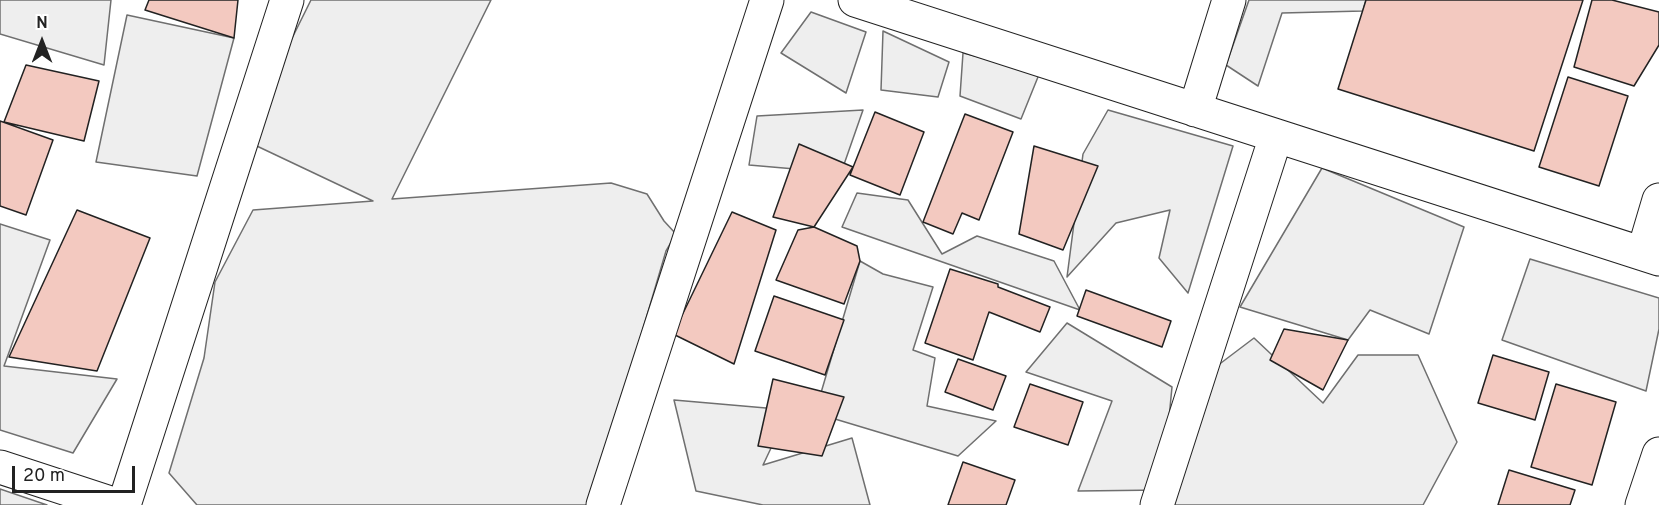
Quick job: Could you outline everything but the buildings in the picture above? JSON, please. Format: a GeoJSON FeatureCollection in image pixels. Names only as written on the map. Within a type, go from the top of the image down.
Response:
{"type":"FeatureCollection","features":[{"type":"Feature","properties":{"kind":"street"},"geometry":{"type":"LineString","coordinates":[[124,505],[287,0]]}},
{"type":"Feature","properties":{"kind":"street"},"geometry":{"type":"LineString","coordinates":[[603,505],[767,0]]}},
{"type":"Feature","properties":{"kind":"street"},"geometry":{"type":"LineString","coordinates":[[855,0],[1651,257],[1659,200]]}},
{"type":"Feature","properties":{"kind":"street"},"geometry":{"type":"LineString","coordinates":[[1195,110],[1229,0]]}},
{"type":"Feature","properties":{"kind":"street"},"geometry":{"type":"LineString","coordinates":[[1157,505],[1276,136]]}},
{"type":"Feature","properties":{"kind":"street"},"geometry":{"type":"LineString","coordinates":[[1642,505],[1659,454]]}},
{"type":"Feature","properties":{"kind":"street"},"geometry":{"type":"LineString","coordinates":[[0,467],[116,505]]}},
{"type":"Feature","properties":{"kind":"shaded area"},"geometry":{"type":"Polygon","coordinates":[[[0,0],[111,0],[104,65],[0,34],[0,0]]]}},
{"type":"Feature","properties":{"kind":"shaded area"},"geometry":{"type":"Polygon","coordinates":[[[311,0],[491,0],[392,199],[611,183],[647,194],[664,221],[676,234],[666,251],[591,505],[197,505],[169,473],[204,358],[215,282],[253,210],[373,201],[242,139],[311,0]]]}},
{"type":"Feature","properties":{"kind":"shaded area"},"geometry":{"type":"Polygon","coordinates":[[[1249,0],[1366,0],[1363,11],[1282,13],[1258,86],[1226,65],[1249,0]]]}},
{"type":"Feature","properties":{"kind":"shaded area"},"geometry":{"type":"Polygon","coordinates":[[[811,12],[866,32],[846,93],[781,53],[811,12]]]}},
{"type":"Feature","properties":{"kind":"shaded area"},"geometry":{"type":"Polygon","coordinates":[[[127,15],[234,38],[197,176],[96,162],[127,15]]]}},
{"type":"Feature","properties":{"kind":"shaded area"},"geometry":{"type":"Polygon","coordinates":[[[883,31],[949,62],[938,97],[881,90],[883,31]]]}},
{"type":"Feature","properties":{"kind":"shaded area"},"geometry":{"type":"Polygon","coordinates":[[[963,53],[1040,72],[1021,119],[960,96],[963,53]]]}},
{"type":"Feature","properties":{"kind":"shaded area"},"geometry":{"type":"Polygon","coordinates":[[[863,110],[841,173],[749,165],[757,116],[863,110]]]}},
{"type":"Feature","properties":{"kind":"shaded area"},"geometry":{"type":"Polygon","coordinates":[[[1108,110],[1233,146],[1188,293],[1159,258],[1170,210],[1116,223],[1067,277],[1083,154],[1108,110]]]}},
{"type":"Feature","properties":{"kind":"shaded area"},"geometry":{"type":"Polygon","coordinates":[[[1322,168],[1464,227],[1429,334],[1370,310],[1348,340],[1240,307],[1322,168]]]}},
{"type":"Feature","properties":{"kind":"shaded area"},"geometry":{"type":"Polygon","coordinates":[[[857,193],[908,200],[942,254],[977,236],[1054,261],[1080,310],[842,227],[857,193]]]}},
{"type":"Feature","properties":{"kind":"shaded area"},"geometry":{"type":"Polygon","coordinates":[[[0,224],[50,240],[4,366],[117,379],[73,453],[0,430],[0,224]]]}},
{"type":"Feature","properties":{"kind":"shaded area"},"geometry":{"type":"Polygon","coordinates":[[[1530,259],[1659,298],[1659,329],[1646,391],[1502,340],[1530,259]]]}},
{"type":"Feature","properties":{"kind":"shaded area"},"geometry":{"type":"Polygon","coordinates":[[[860,261],[883,274],[933,287],[913,350],[935,358],[927,406],[996,421],[958,456],[815,413],[860,261]]]}},
{"type":"Feature","properties":{"kind":"shaded area"},"geometry":{"type":"Polygon","coordinates":[[[1067,323],[1172,387],[1162,490],[1078,491],[1112,401],[1026,372],[1067,323]]]}},
{"type":"Feature","properties":{"kind":"shaded area"},"geometry":{"type":"Polygon","coordinates":[[[1254,338],[1323,403],[1358,355],[1418,355],[1457,442],[1423,505],[1171,505],[1213,369],[1254,338]]]}},
{"type":"Feature","properties":{"kind":"shaded area"},"geometry":{"type":"Polygon","coordinates":[[[674,400],[789,410],[763,465],[852,438],[870,505],[763,505],[696,491],[674,400]]]}},
{"type":"Feature","properties":{"kind":"shaded area"},"geometry":{"type":"Polygon","coordinates":[[[0,489],[47,505],[0,505],[0,489]]]}}]}
